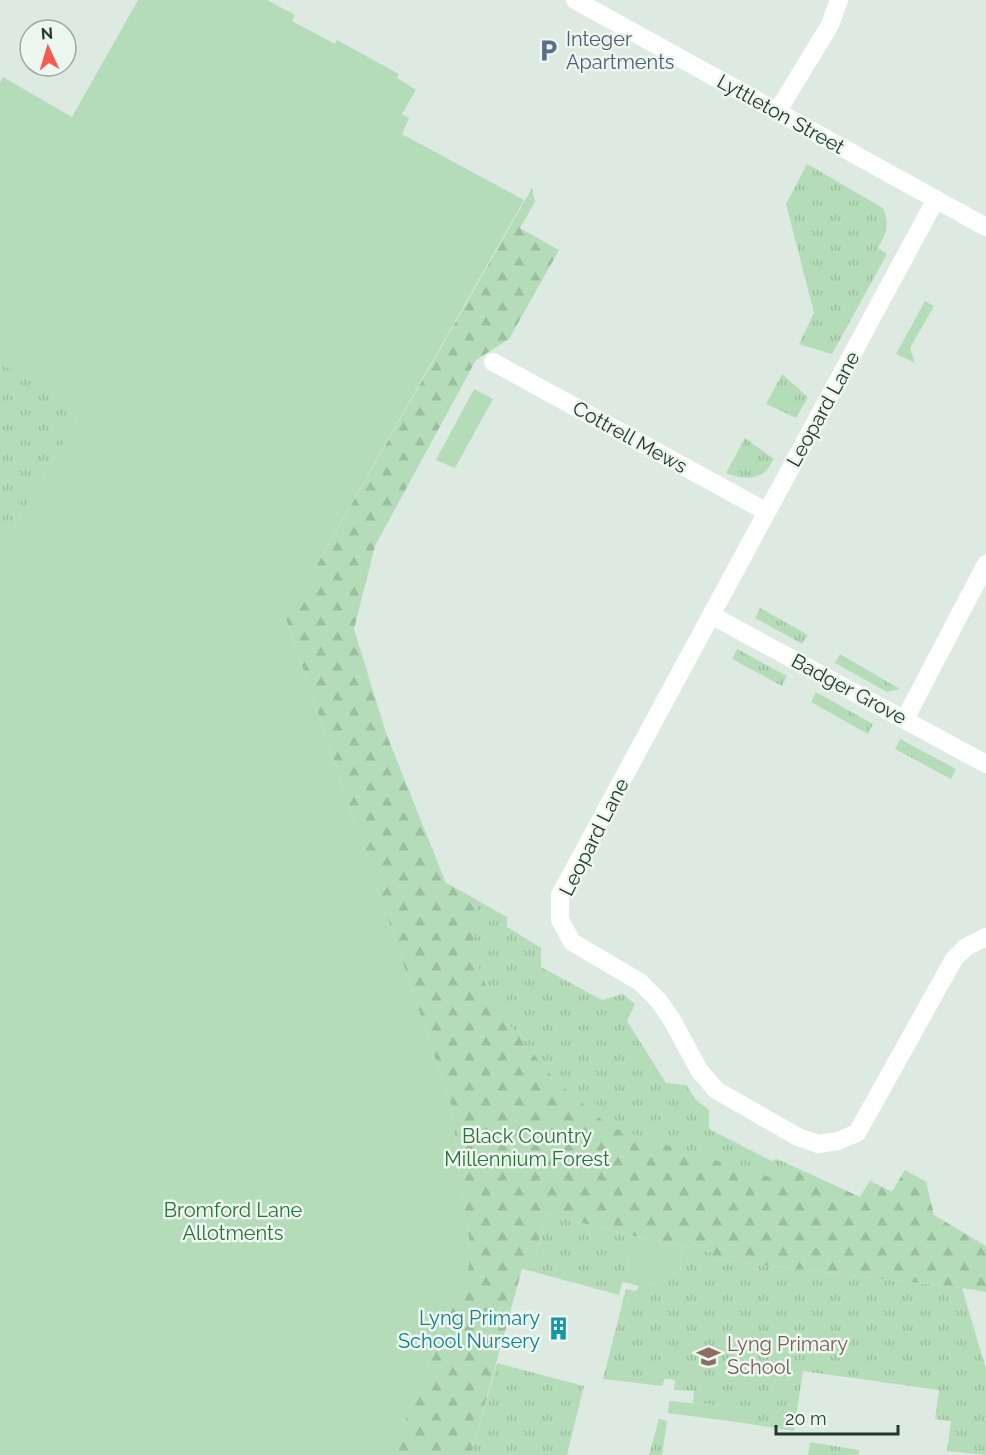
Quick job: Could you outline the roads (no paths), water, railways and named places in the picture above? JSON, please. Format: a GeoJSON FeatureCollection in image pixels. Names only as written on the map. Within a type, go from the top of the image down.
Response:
{"type":"FeatureCollection","features":[{"type":"Feature","properties":{"kind":"street","name":"Lyttleton Street"},"geometry":{"type":"LineString","coordinates":[[575,0],[986,227]]}},
{"type":"Feature","properties":{"kind":"street"},"geometry":{"type":"LineString","coordinates":[[777,112],[830,25],[838,0]]}},
{"type":"Feature","properties":{"kind":"street","name":"Leopard Lane"},"geometry":{"type":"LineString","coordinates":[[936,199],[560,895],[560,920],[572,942],[640,982],[659,1001],[699,1070],[716,1090],[798,1137],[818,1144],[838,1141],[857,1133],[954,959],[966,947],[986,937]]}},
{"type":"Feature","properties":{"kind":"street","name":"Cottrell Mews"},"geometry":{"type":"LineString","coordinates":[[493,362],[766,512]]}},
{"type":"Feature","properties":{"kind":"street"},"geometry":{"type":"LineString","coordinates":[[905,719],[986,564]]}},
{"type":"Feature","properties":{"kind":"street","name":"Badger Grove"},"geometry":{"type":"LineString","coordinates":[[711,615],[986,764]]}},
{"type":"Feature","properties":{"kind":"place","name":"Integer Apartments"},"geometry":{"type":"Point","coordinates":[548,50]}},
{"type":"Feature","properties":{"kind":"place","name":"Lyng Primary School Nursery"},"geometry":{"type":"Point","coordinates":[558,1329]}},
{"type":"Feature","properties":{"kind":"place","name":"Lyng Primary School"},"geometry":{"type":"Point","coordinates":[709,1356]}},
{"type":"Feature","properties":{"kind":"park label","name":"Black Country Millennium Forest"},"geometry":{"type":"Point","coordinates":[527,1148]}},
{"type":"Feature","properties":{"kind":"park label","name":"Bromford Lane Allotments"},"geometry":{"type":"Point","coordinates":[233,1222]}}]}
